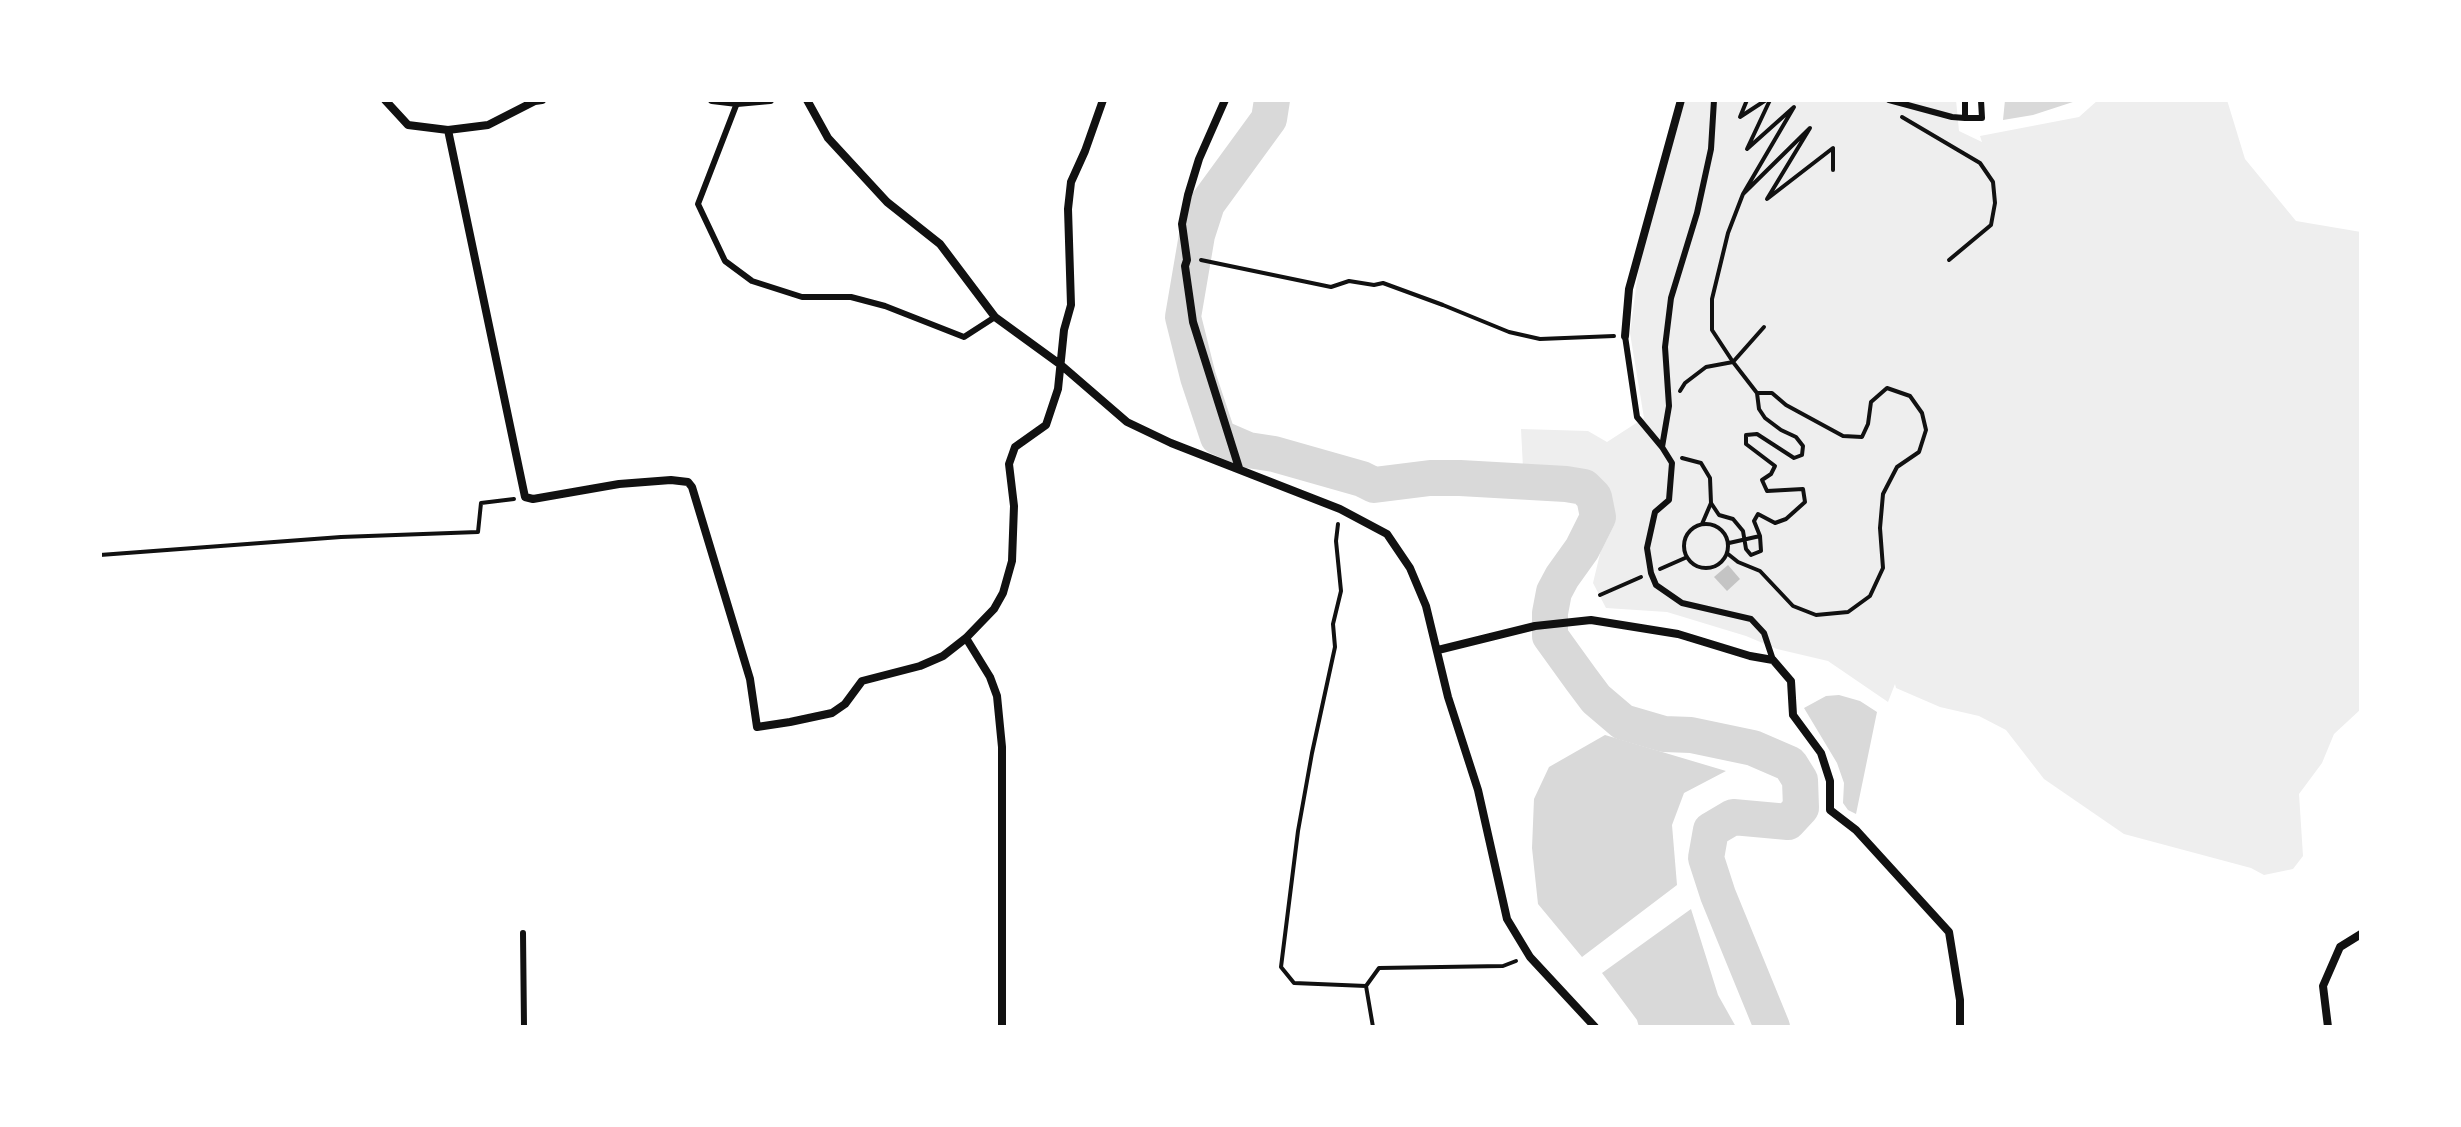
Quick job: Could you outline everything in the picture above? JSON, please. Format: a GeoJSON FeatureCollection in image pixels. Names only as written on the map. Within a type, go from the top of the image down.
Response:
{"type":"FeatureCollection","features":[{"type":"Feature","properties":{"kind":"street"},"geometry":{"type":"LineString","coordinates":[[385,100],[408,125],[448,130],[488,125],[528,102],[542,100]]}},
{"type":"Feature","properties":{"kind":"street"},"geometry":{"type":"LineString","coordinates":[[712,100],[737,103],[770,100]]}},
{"type":"Feature","properties":{"kind":"street"},"geometry":{"type":"LineString","coordinates":[[807,100],[828,138],[887,202],[940,244],[995,317],[1061,365],[1127,422],[1171,443],[1340,509],[1387,534],[1410,568],[1426,606],[1448,697],[1478,790],[1507,919],[1530,957],[1595,1027]]}},
{"type":"Feature","properties":{"kind":"street"},"geometry":{"type":"LineString","coordinates":[[448,130],[525,497],[533,499],[619,484],[671,480],[688,482],[750,679],[757,727],[832,713],[845,704],[862,681],[920,666],[943,656],[994,609],[1003,593],[1012,561],[1014,506],[1009,464],[1015,447],[1046,425],[1058,389],[1064,330],[1071,305],[1068,209],[1071,182],[1103,100]]}},
{"type":"Feature","properties":{"kind":"street"},"geometry":{"type":"LineString","coordinates":[[1225,100],[1199,159],[1182,224],[1193,322],[1239,468]]}},
{"type":"Feature","properties":{"kind":"street"},"geometry":{"type":"LineString","coordinates":[[1625,336],[1629,289],[1681,100]]}},
{"type":"Feature","properties":{"kind":"street"},"geometry":{"type":"LineString","coordinates":[[1438,650],[1526,628],[1591,620],[1678,634],[1773,660],[1791,681],[1793,715],[1821,753],[1830,781],[1830,810],[1856,830],[1949,932],[1960,1000],[1960,1027]]}},
{"type":"Feature","properties":{"kind":"street"},"geometry":{"type":"LineString","coordinates":[[966,638],[990,677],[997,696],[1002,747],[1002,1027]]}},
{"type":"Feature","properties":{"kind":"street"},"geometry":{"type":"LineString","coordinates":[[2328,1027],[2323,986],[2340,947],[2361,934]]}},
{"type":"Feature","properties":{"kind":"lane"},"geometry":{"type":"LineString","coordinates":[[1662,447],[1669,406],[1665,347],[1671,298],[1709,162],[1714,100]]}},
{"type":"Feature","properties":{"kind":"lane"},"geometry":{"type":"LineString","coordinates":[[1889,100],[1952,117],[1982,118],[1981,100]]}},
{"type":"Feature","properties":{"kind":"lane"},"geometry":{"type":"LineString","coordinates":[[1965,100],[1965,118]]}},
{"type":"Feature","properties":{"kind":"lane"},"geometry":{"type":"LineString","coordinates":[[737,103],[698,204],[725,261],[752,281],[802,297],[851,297],[885,306],[964,337],[995,317]]}},
{"type":"Feature","properties":{"kind":"lane"},"geometry":{"type":"LineString","coordinates":[[1625,336],[1637,417],[1672,463],[1669,500],[1655,512],[1647,548],[1656,585],[1682,603],[1751,619],[1764,633],[1773,660]]}},
{"type":"Feature","properties":{"kind":"lane"},"geometry":{"type":"LineString","coordinates":[[523,933],[524,1027]]}},
{"type":"Feature","properties":{"kind":"path"},"geometry":{"type":"LineString","coordinates":[[1747,100],[1740,117],[1768,100]]}},
{"type":"Feature","properties":{"kind":"path"},"geometry":{"type":"LineString","coordinates":[[1711,503],[1719,515],[1733,519],[1743,531],[1746,549],[1751,555],[1761,551],[1760,536],[1754,521],[1758,514],[1775,523],[1786,519],[1805,502],[1803,489],[1767,491],[1762,480],[1771,474],[1775,466],[1746,444],[1746,435],[1757,434],[1794,458],[1802,455],[1803,446],[1796,437],[1765,418],[1759,409],[1757,393],[1712,330],[1712,299],[1728,233],[1743,194],[1794,107],[1747,149],[1768,100]]}},
{"type":"Feature","properties":{"kind":"path"},"geometry":{"type":"LineString","coordinates":[[1899,116],[1980,163],[1993,182],[1995,203],[1991,225],[1949,260]]}},
{"type":"Feature","properties":{"kind":"path"},"geometry":{"type":"LineString","coordinates":[[1743,194],[1810,128],[1767,199],[1833,148],[1833,170]]}},
{"type":"Feature","properties":{"kind":"path"},"geometry":{"type":"LineString","coordinates":[[1187,260],[1206,261],[1331,287],[1349,281],[1374,285],[1383,283],[1509,332],[1540,339],[1625,336]]}},
{"type":"Feature","properties":{"kind":"path"},"geometry":{"type":"LineString","coordinates":[[1669,406],[1685,383],[1706,367],[1733,362],[1764,327]]}},
{"type":"Feature","properties":{"kind":"path"},"geometry":{"type":"LineString","coordinates":[[1728,554],[1760,571],[1793,606],[1816,615],[1848,612],[1870,596],[1883,568],[1880,528],[1883,494],[1897,467],[1919,452],[1926,430],[1922,413],[1910,396],[1887,388],[1871,402],[1868,424],[1862,437],[1843,436],[1786,405],[1772,393],[1757,393]]}},
{"type":"Feature","properties":{"kind":"path"},"geometry":{"type":"LineString","coordinates":[[1672,463],[1680,457],[1701,463],[1710,478],[1711,503],[1702,524]]}},
{"type":"Feature","properties":{"kind":"path"},"geometry":{"type":"LineString","coordinates":[[100,555],[341,537],[478,532],[481,503],[525,497]]}},
{"type":"Feature","properties":{"kind":"path"},"geometry":{"type":"LineString","coordinates":[[1340,509],[1336,541],[1341,591],[1333,624],[1335,647],[1306,784],[1281,967],[1294,983],[1366,986]]}},
{"type":"Feature","properties":{"kind":"path"},"geometry":{"type":"LineString","coordinates":[[1702,524],[1714,525],[1724,532],[1729,543],[1728,554],[1722,563],[1713,568],[1703,569],[1693,565],[1686,557],[1686,537],[1692,529],[1702,524]]}},
{"type":"Feature","properties":{"kind":"path"},"geometry":{"type":"LineString","coordinates":[[1729,543],[1760,536]]}},
{"type":"Feature","properties":{"kind":"path"},"geometry":{"type":"LineString","coordinates":[[1373,1027],[1366,986],[1379,968],[1503,966],[1530,957]]}},
{"type":"Feature","properties":{"kind":"shaded area"},"geometry":{"type":"Polygon","coordinates":[[[1685,100],[1956,100],[1959,131],[1982,142],[1980,136],[2079,117],[2098,100],[2227,100],[2245,159],[2296,221],[2361,232],[2361,709],[2334,734],[2322,763],[2299,794],[2303,856],[2293,869],[2264,875],[2251,868],[2124,834],[2044,779],[2006,730],[1979,716],[1940,707],[1896,688],[1895,684],[1888,702],[1828,661],[1777,649],[1746,636],[1667,612],[1606,608],[1593,583],[1610,512],[1582,470],[1523,468],[1521,429],[1588,431],[1607,442],[1644,418],[1630,333],[1638,273],[1685,100]]]}},
{"type":"Feature","properties":{"kind":"shaded area"},"geometry":{"type":"Polygon","coordinates":[[[2005,100],[2079,100],[2033,115],[2003,120],[2005,100]]]}},
{"type":"Feature","properties":{"kind":"shaded area"},"geometry":{"type":"Polygon","coordinates":[[[1839,695],[1860,701],[1877,712],[1856,814],[1843,803],[1844,783],[1837,763],[1804,708],[1826,696],[1839,695]]]}},
{"type":"Feature","properties":{"kind":"shaded area"},"geometry":{"type":"Polygon","coordinates":[[[1605,735],[1726,771],[1684,793],[1672,825],[1677,885],[1582,957],[1538,904],[1532,848],[1534,799],[1549,767],[1605,735]]]}},
{"type":"Feature","properties":{"kind":"shaded area"},"geometry":{"type":"Polygon","coordinates":[[[1691,909],[1718,995],[1736,1027],[1639,1027],[1602,973],[1691,909]]]}},
{"type":"Feature","properties":{"kind":"building"},"geometry":{"type":"Polygon","coordinates":[[[1728,565],[1740,579],[1727,591],[1714,577],[1728,565]]]}},
{"type":"Feature","properties":{"kind":"waterway"},"geometry":{"type":"LineString","coordinates":[[1272,100],[1269,119],[1207,204],[1197,235],[1183,317],[1218,437],[1248,450],[1274,454],[1374,485],[1430,478],[1460,478],[1566,484],[1584,487],[1594,497],[1598,517],[1554,592],[1550,613],[1550,636],[1581,679],[1596,699],[1623,722],[1664,734],[1691,735],[1753,748],[1790,764],[1800,780],[1801,808],[1788,822],[1733,817],[1711,830],[1706,858],[1772,1027]]}}]}
